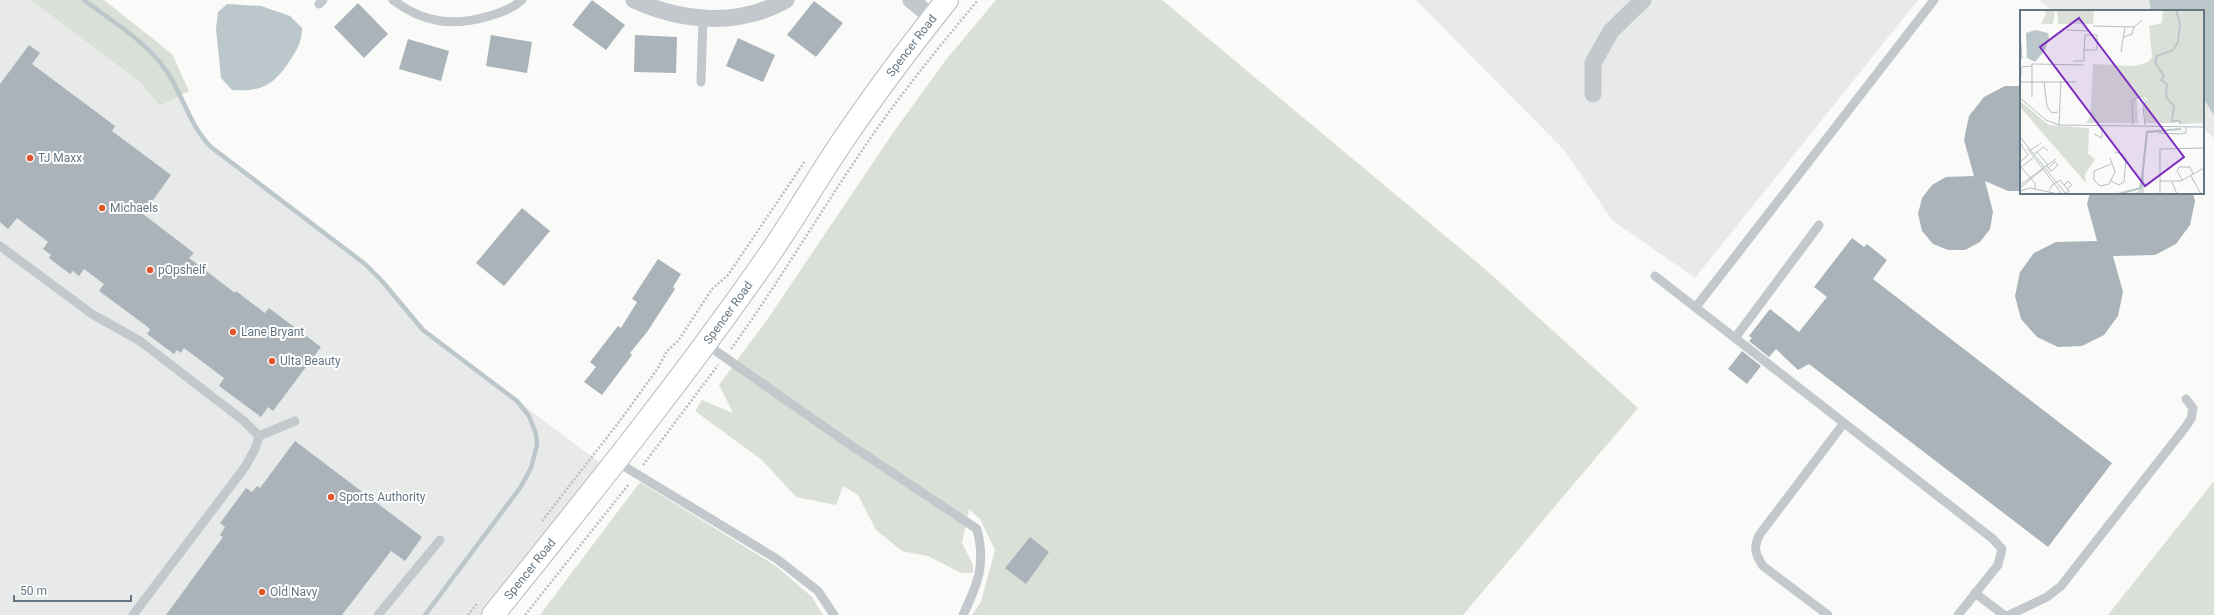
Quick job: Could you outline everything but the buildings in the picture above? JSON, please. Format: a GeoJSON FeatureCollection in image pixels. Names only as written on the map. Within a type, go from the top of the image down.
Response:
{"type":"FeatureCollection","features":[{"type":"Feature","properties":{"kind":"street"},"geometry":{"type":"LineString","coordinates":[[634,0],[664,12],[703,19],[733,18],[762,10],[786,0]]}},
{"type":"Feature","properties":{"kind":"street"},"geometry":{"type":"LineString","coordinates":[[911,0],[933,18]]}},
{"type":"Feature","properties":{"kind":"street","name":"Spencer Road"},"geometry":{"type":"LineString","coordinates":[[488,606],[617,462],[706,344],[770,253],[846,136],[947,0]]}},
{"type":"Feature","properties":{"kind":"street"},"geometry":{"type":"LineString","coordinates":[[1593,94],[1592,63],[1611,31],[1643,0]]}},
{"type":"Feature","properties":{"kind":"lane"},"geometry":{"type":"LineString","coordinates":[[393,0],[422,17],[436,21],[463,23],[507,10],[522,0]]}},
{"type":"Feature","properties":{"kind":"lane"},"geometry":{"type":"LineString","coordinates":[[1696,307],[1934,0]]}},
{"type":"Feature","properties":{"kind":"lane"},"geometry":{"type":"LineString","coordinates":[[701,82],[703,19]]}},
{"type":"Feature","properties":{"kind":"lane"},"geometry":{"type":"LineString","coordinates":[[1735,338],[1819,225]]}},
{"type":"Feature","properties":{"kind":"lane"},"geometry":{"type":"LineString","coordinates":[[0,246],[92,314],[140,341],[244,421],[259,436]]}},
{"type":"Feature","properties":{"kind":"lane"},"geometry":{"type":"LineString","coordinates":[[1655,276],[1993,539],[2002,549],[1998,565],[1958,615]]}},
{"type":"Feature","properties":{"kind":"lane"},"geometry":{"type":"LineString","coordinates":[[706,344],[850,444],[977,529],[982,549],[978,583],[963,615]]}},
{"type":"Feature","properties":{"kind":"lane"},"geometry":{"type":"LineString","coordinates":[[2009,615],[2047,597],[2061,586],[2191,419],[2193,408],[2186,399]]}},
{"type":"Feature","properties":{"kind":"lane"},"geometry":{"type":"LineString","coordinates":[[259,436],[295,421]]}},
{"type":"Feature","properties":{"kind":"lane"},"geometry":{"type":"LineString","coordinates":[[1828,615],[1763,566],[1756,556],[1755,544],[1760,534],[1844,423]]}},
{"type":"Feature","properties":{"kind":"lane"},"geometry":{"type":"LineString","coordinates":[[133,615],[245,467],[255,449],[259,436]]}},
{"type":"Feature","properties":{"kind":"lane"},"geometry":{"type":"LineString","coordinates":[[617,462],[777,559],[818,591],[834,615]]}},
{"type":"Feature","properties":{"kind":"lane"},"geometry":{"type":"LineString","coordinates":[[378,615],[440,540]]}},
{"type":"Feature","properties":{"kind":"lane"},"geometry":{"type":"LineString","coordinates":[[1976,593],[2004,615]]}},
{"type":"Feature","properties":{"kind":"path"},"geometry":{"type":"LineString","coordinates":[[542,522],[641,393],[667,351],[678,341],[712,289],[728,275],[808,158]]}},
{"type":"Feature","properties":{"kind":"path"},"geometry":{"type":"LineString","coordinates":[[468,615],[488,606]]}},
{"type":"Feature","properties":{"kind":"shaded area"},"geometry":{"type":"Polygon","coordinates":[[[0,0],[31,0],[141,83],[160,106],[180,96],[197,132],[211,147],[365,264],[382,281],[423,330],[610,470],[493,615],[0,615],[0,0]]]}},
{"type":"Feature","properties":{"kind":"shaded area"},"geometry":{"type":"Polygon","coordinates":[[[31,0],[104,0],[172,54],[189,91],[160,106],[141,83],[31,0]]]}},
{"type":"Feature","properties":{"kind":"shaded area"},"geometry":{"type":"Polygon","coordinates":[[[996,0],[1162,0],[1486,270],[1638,408],[1463,615],[972,615],[981,602],[995,550],[980,519],[969,509],[962,543],[973,565],[973,573],[961,573],[928,556],[902,551],[876,530],[858,495],[843,486],[836,505],[796,497],[762,460],[695,411],[702,400],[733,413],[719,385],[769,317],[893,133],[945,61],[996,0]]]}},
{"type":"Feature","properties":{"kind":"shaded area"},"geometry":{"type":"Polygon","coordinates":[[[1416,0],[1918,0],[1695,278],[1612,220],[1565,151],[1416,0]]]}},
{"type":"Feature","properties":{"kind":"shaded area"},"geometry":{"type":"Polygon","coordinates":[[[2038,0],[2214,0],[2214,138],[2204,130],[2204,10],[2052,10],[2038,0]]]}},
{"type":"Feature","properties":{"kind":"shaded area"},"geometry":{"type":"Polygon","coordinates":[[[2149,0],[2214,0],[2214,115],[2204,100],[2204,10],[2151,10],[2149,0]]]}},
{"type":"Feature","properties":{"kind":"shaded area"},"geometry":{"type":"Polygon","coordinates":[[[227,4],[261,6],[290,16],[302,28],[298,48],[279,75],[266,85],[251,90],[232,90],[221,78],[216,29],[218,12],[227,4]]]}},
{"type":"Feature","properties":{"kind":"shaded area"},"geometry":{"type":"Polygon","coordinates":[[[2214,481],[2214,615],[2108,615],[2214,481]]]}},
{"type":"Feature","properties":{"kind":"shaded area"},"geometry":{"type":"Polygon","coordinates":[[[640,482],[776,566],[812,597],[823,615],[540,615],[640,482]]]}},
{"type":"Feature","properties":{"kind":"waterway"},"geometry":{"type":"LineString","coordinates":[[84,0],[138,41],[157,59],[177,89],[197,129],[211,147],[365,264],[382,281],[423,330],[517,401],[529,416],[536,434],[537,445],[531,468],[520,488],[425,615]]}},
{"type":"Feature","properties":{"kind":"place","name":"TJ Maxx"},"geometry":{"type":"Point","coordinates":[30,158]}},
{"type":"Feature","properties":{"kind":"place","name":"Michaels"},"geometry":{"type":"Point","coordinates":[102,208]}},
{"type":"Feature","properties":{"kind":"place","name":"pOpshelf"},"geometry":{"type":"Point","coordinates":[150,270]}},
{"type":"Feature","properties":{"kind":"place","name":"Lane Bryant"},"geometry":{"type":"Point","coordinates":[233,332]}},
{"type":"Feature","properties":{"kind":"place","name":"Ulta Beauty"},"geometry":{"type":"Point","coordinates":[272,361]}},
{"type":"Feature","properties":{"kind":"place","name":"Sports Authority"},"geometry":{"type":"Point","coordinates":[331,497]}},
{"type":"Feature","properties":{"kind":"place","name":"Old Navy"},"geometry":{"type":"Point","coordinates":[262,592]}}]}
